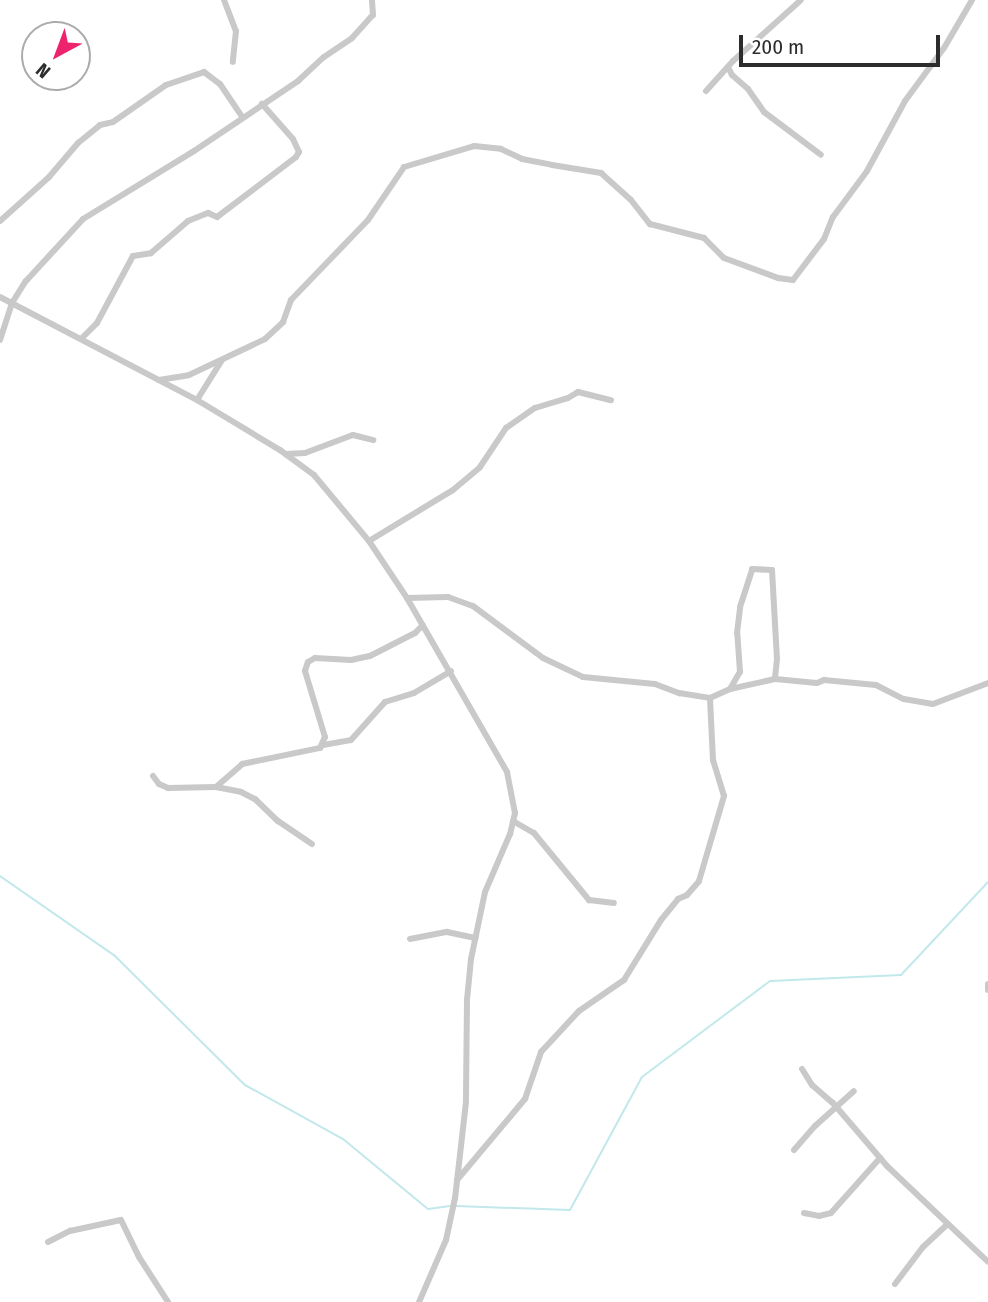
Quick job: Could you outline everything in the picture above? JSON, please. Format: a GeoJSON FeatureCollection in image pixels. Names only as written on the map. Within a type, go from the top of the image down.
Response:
{"type":"FeatureCollection","features":[{"type":"Feature","properties":{"kind":"street"},"geometry":{"type":"LineString","coordinates":[[224,0],[236,31],[233,62]]}},
{"type":"Feature","properties":{"kind":"street"},"geometry":{"type":"LineString","coordinates":[[0,340],[12,303],[32,273],[83,219],[194,151],[298,81],[324,57],[352,38],[375,12],[372,0]]}},
{"type":"Feature","properties":{"kind":"street"},"geometry":{"type":"LineString","coordinates":[[706,91],[728,66],[801,0]]}},
{"type":"Feature","properties":{"kind":"street"},"geometry":{"type":"LineString","coordinates":[[157,380],[190,375],[250,348],[277,329],[291,300],[368,220],[404,167],[474,146],[501,149],[522,159],[601,173],[615,184],[650,224],[704,238],[724,258],[778,278],[793,280],[824,239],[833,217],[872,163],[905,101],[938,56],[972,0]]}},
{"type":"Feature","properties":{"kind":"street"},"geometry":{"type":"LineString","coordinates":[[728,66],[732,75],[748,89],[764,111],[821,155]]}},
{"type":"Feature","properties":{"kind":"street"},"geometry":{"type":"LineString","coordinates":[[0,221],[50,177],[78,143],[100,125],[113,122],[166,85],[204,72],[220,84],[242,117]]}},
{"type":"Feature","properties":{"kind":"street"},"geometry":{"type":"LineString","coordinates":[[82,338],[97,323],[133,256],[151,253],[188,221],[208,213],[216,217],[296,157],[299,152],[293,139],[262,104]]}},
{"type":"Feature","properties":{"kind":"street"},"geometry":{"type":"LineString","coordinates":[[0,297],[197,400],[286,454],[314,475],[369,541],[407,598],[507,772],[514,802],[513,821],[485,892],[475,937],[467,1000],[466,1102],[451,1224],[419,1302]]}},
{"type":"Feature","properties":{"kind":"street"},"geometry":{"type":"LineString","coordinates":[[197,400],[223,358]]}},
{"type":"Feature","properties":{"kind":"street"},"geometry":{"type":"LineString","coordinates":[[369,541],[453,490],[480,467],[506,428],[535,408],[568,398],[578,392],[611,400]]}},
{"type":"Feature","properties":{"kind":"street"},"geometry":{"type":"LineString","coordinates":[[286,454],[305,453],[353,435],[373,440]]}},
{"type":"Feature","properties":{"kind":"street"},"geometry":{"type":"LineString","coordinates":[[730,689],[740,672],[737,633],[740,607],[752,569],[772,570],[775,679]]}},
{"type":"Feature","properties":{"kind":"street"},"geometry":{"type":"LineString","coordinates":[[407,598],[448,597],[473,606],[543,658],[583,677],[655,684],[710,698],[730,689],[775,679],[876,685],[904,699],[933,704],[988,683]]}},
{"type":"Feature","properties":{"kind":"street"},"geometry":{"type":"LineString","coordinates":[[321,746],[325,737],[305,671],[308,662],[315,658],[351,660],[370,656],[415,633],[423,625]]}},
{"type":"Feature","properties":{"kind":"street"},"geometry":{"type":"LineString","coordinates":[[216,787],[242,764],[351,740],[385,702],[414,693],[451,671]]}},
{"type":"Feature","properties":{"kind":"street"},"geometry":{"type":"LineString","coordinates":[[457,1180],[525,1099],[541,1052],[579,1011],[624,980],[661,920],[678,899],[687,895],[699,881],[724,796],[713,760],[710,698]]}},
{"type":"Feature","properties":{"kind":"street"},"geometry":{"type":"LineString","coordinates":[[153,776],[159,784],[168,788],[216,787],[241,792],[255,799],[278,821],[312,844]]}},
{"type":"Feature","properties":{"kind":"street"},"geometry":{"type":"LineString","coordinates":[[513,821],[534,833],[589,900],[614,903]]}},
{"type":"Feature","properties":{"kind":"street"},"geometry":{"type":"LineString","coordinates":[[410,939],[447,932],[475,937]]}},
{"type":"Feature","properties":{"kind":"street"},"geometry":{"type":"LineString","coordinates":[[988,984],[988,990]]}},
{"type":"Feature","properties":{"kind":"street"},"geometry":{"type":"LineString","coordinates":[[802,1069],[812,1085],[838,1108],[880,1158],[988,1262]]}},
{"type":"Feature","properties":{"kind":"street"},"geometry":{"type":"LineString","coordinates":[[794,1150],[815,1126],[854,1091]]}},
{"type":"Feature","properties":{"kind":"street"},"geometry":{"type":"LineString","coordinates":[[804,1213],[819,1216],[831,1213],[880,1158]]}},
{"type":"Feature","properties":{"kind":"street"},"geometry":{"type":"LineString","coordinates":[[48,1242],[70,1231],[121,1220],[139,1257],[169,1302]]}},
{"type":"Feature","properties":{"kind":"street"},"geometry":{"type":"LineString","coordinates":[[895,1284],[923,1247],[948,1224]]}},
{"type":"Feature","properties":{"kind":"waterway"},"geometry":{"type":"LineString","coordinates":[[0,876],[115,956],[245,1085],[343,1139],[428,1209],[450,1206]]}},
{"type":"Feature","properties":{"kind":"waterway"},"geometry":{"type":"LineString","coordinates":[[456,1206],[570,1210],[642,1077],[770,981],[901,975],[988,882]]}}]}
